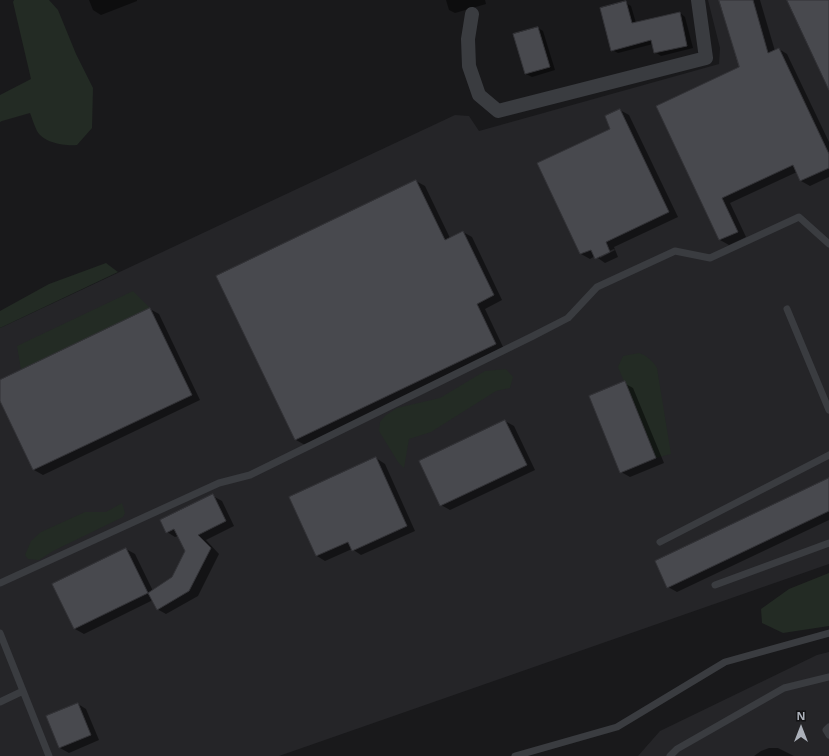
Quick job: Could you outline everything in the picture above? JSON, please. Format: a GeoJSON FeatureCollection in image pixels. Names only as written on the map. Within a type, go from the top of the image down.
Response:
{"type":"FeatureCollection","features":[{"type":"Feature","properties":{"kind":"street"},"geometry":{"type":"LineString","coordinates":[[472,14],[468,39],[469,66],[479,95],[498,112],[706,58],[698,0]]}},
{"type":"Feature","properties":{"kind":"lane"},"geometry":{"type":"LineString","coordinates":[[0,583],[219,483],[250,475],[533,336],[568,318],[597,287],[675,251],[710,258],[799,217],[829,244]]}},
{"type":"Feature","properties":{"kind":"lane"},"geometry":{"type":"LineString","coordinates":[[787,309],[829,410]]}},
{"type":"Feature","properties":{"kind":"lane"},"geometry":{"type":"LineString","coordinates":[[660,542],[829,455]]}},
{"type":"Feature","properties":{"kind":"lane"},"geometry":{"type":"LineString","coordinates":[[715,585],[829,543]]}},
{"type":"Feature","properties":{"kind":"lane"},"geometry":{"type":"LineString","coordinates":[[0,633],[49,756]]}},
{"type":"Feature","properties":{"kind":"lane"},"geometry":{"type":"LineString","coordinates":[[515,756],[538,753],[617,727],[725,662],[829,633]]}},
{"type":"Feature","properties":{"kind":"lane"},"geometry":{"type":"LineString","coordinates":[[670,756],[677,749],[784,688],[829,677]]}},
{"type":"Feature","properties":{"kind":"lane"},"geometry":{"type":"LineString","coordinates":[[0,702],[23,691]]}},
{"type":"Feature","properties":{"kind":"lane"},"geometry":{"type":"LineString","coordinates":[[829,727],[826,730],[829,735]]}},
{"type":"Feature","properties":{"kind":"shaded area"},"geometry":{"type":"Polygon","coordinates":[[[14,0],[49,0],[58,10],[76,54],[93,88],[92,128],[77,145],[55,143],[44,138],[37,131],[30,113],[0,122],[0,95],[31,79],[13,2],[14,0]]]}},
{"type":"Feature","properties":{"kind":"shaded area"},"geometry":{"type":"Polygon","coordinates":[[[708,0],[829,0],[829,564],[279,756],[0,756],[0,328],[455,115],[469,116],[479,131],[719,64],[720,48],[708,0]]]}},
{"type":"Feature","properties":{"kind":"shaded area"},"geometry":{"type":"Polygon","coordinates":[[[106,263],[118,272],[0,328],[0,311],[49,284],[106,263]]]}},
{"type":"Feature","properties":{"kind":"shaded area"},"geometry":{"type":"Polygon","coordinates":[[[133,291],[150,308],[21,370],[17,346],[133,291]]]}},
{"type":"Feature","properties":{"kind":"shaded area"},"geometry":{"type":"Polygon","coordinates":[[[639,353],[649,359],[657,368],[671,454],[656,458],[618,367],[623,356],[639,353]]]}},
{"type":"Feature","properties":{"kind":"shaded area"},"geometry":{"type":"Polygon","coordinates":[[[506,369],[513,377],[510,388],[496,391],[431,432],[409,439],[404,468],[398,462],[379,431],[380,422],[385,416],[397,408],[440,398],[485,371],[506,369]]]}},
{"type":"Feature","properties":{"kind":"shaded area"},"geometry":{"type":"Polygon","coordinates":[[[122,503],[125,513],[123,517],[53,551],[39,560],[28,559],[25,555],[31,541],[41,532],[85,512],[106,512],[122,503]]]}},
{"type":"Feature","properties":{"kind":"shaded area"},"geometry":{"type":"Polygon","coordinates":[[[829,573],[829,626],[783,633],[762,623],[761,609],[789,589],[829,573]]]}},
{"type":"Feature","properties":{"kind":"shaded area"},"geometry":{"type":"Polygon","coordinates":[[[829,652],[829,756],[638,756],[660,731],[817,655],[829,652]]]}},
{"type":"Feature","properties":{"kind":"building"},"geometry":{"type":"Polygon","coordinates":[[[719,0],[753,0],[768,53],[779,48],[829,154],[829,168],[800,181],[793,165],[722,198],[738,232],[719,240],[656,106],[739,67],[719,0]]]}},
{"type":"Feature","properties":{"kind":"building"},"geometry":{"type":"Polygon","coordinates":[[[787,0],[829,0],[829,90],[787,0]]]}},
{"type":"Feature","properties":{"kind":"building"},"geometry":{"type":"Polygon","coordinates":[[[626,1],[632,23],[680,12],[687,46],[654,53],[651,40],[611,51],[600,8],[626,1]]]}},
{"type":"Feature","properties":{"kind":"building"},"geometry":{"type":"Polygon","coordinates":[[[538,27],[550,67],[525,74],[513,34],[538,27]]]}},
{"type":"Feature","properties":{"kind":"building"},"geometry":{"type":"Polygon","coordinates":[[[620,109],[669,212],[606,242],[610,252],[595,259],[591,250],[580,254],[537,163],[610,129],[605,116],[620,109]]]}},
{"type":"Feature","properties":{"kind":"building"},"geometry":{"type":"Polygon","coordinates":[[[416,180],[445,240],[463,231],[494,295],[477,304],[496,344],[295,440],[216,276],[416,180]]]}},
{"type":"Feature","properties":{"kind":"building"},"geometry":{"type":"Polygon","coordinates":[[[150,308],[192,395],[33,470],[0,401],[0,380],[150,308]]]}},
{"type":"Feature","properties":{"kind":"building"},"geometry":{"type":"Polygon","coordinates":[[[625,381],[656,458],[620,473],[589,396],[625,381]]]}},
{"type":"Feature","properties":{"kind":"building"},"geometry":{"type":"Polygon","coordinates":[[[505,420],[527,465],[440,506],[419,461],[505,420]]]}},
{"type":"Feature","properties":{"kind":"building"},"geometry":{"type":"Polygon","coordinates":[[[376,457],[407,526],[352,551],[348,542],[316,556],[289,497],[376,457]]]}},
{"type":"Feature","properties":{"kind":"building"},"geometry":{"type":"Polygon","coordinates":[[[829,478],[829,511],[667,588],[655,561],[829,478]]]}},
{"type":"Feature","properties":{"kind":"building"},"geometry":{"type":"Polygon","coordinates":[[[213,494],[226,521],[198,535],[211,548],[189,591],[157,610],[148,593],[172,577],[185,551],[174,529],[166,533],[160,520],[213,494]]]}},
{"type":"Feature","properties":{"kind":"building"},"geometry":{"type":"Polygon","coordinates":[[[126,548],[148,593],[74,629],[52,584],[126,548]]]}},
{"type":"Feature","properties":{"kind":"building"},"geometry":{"type":"Polygon","coordinates":[[[78,703],[91,735],[59,748],[46,716],[78,703]]]}}]}
